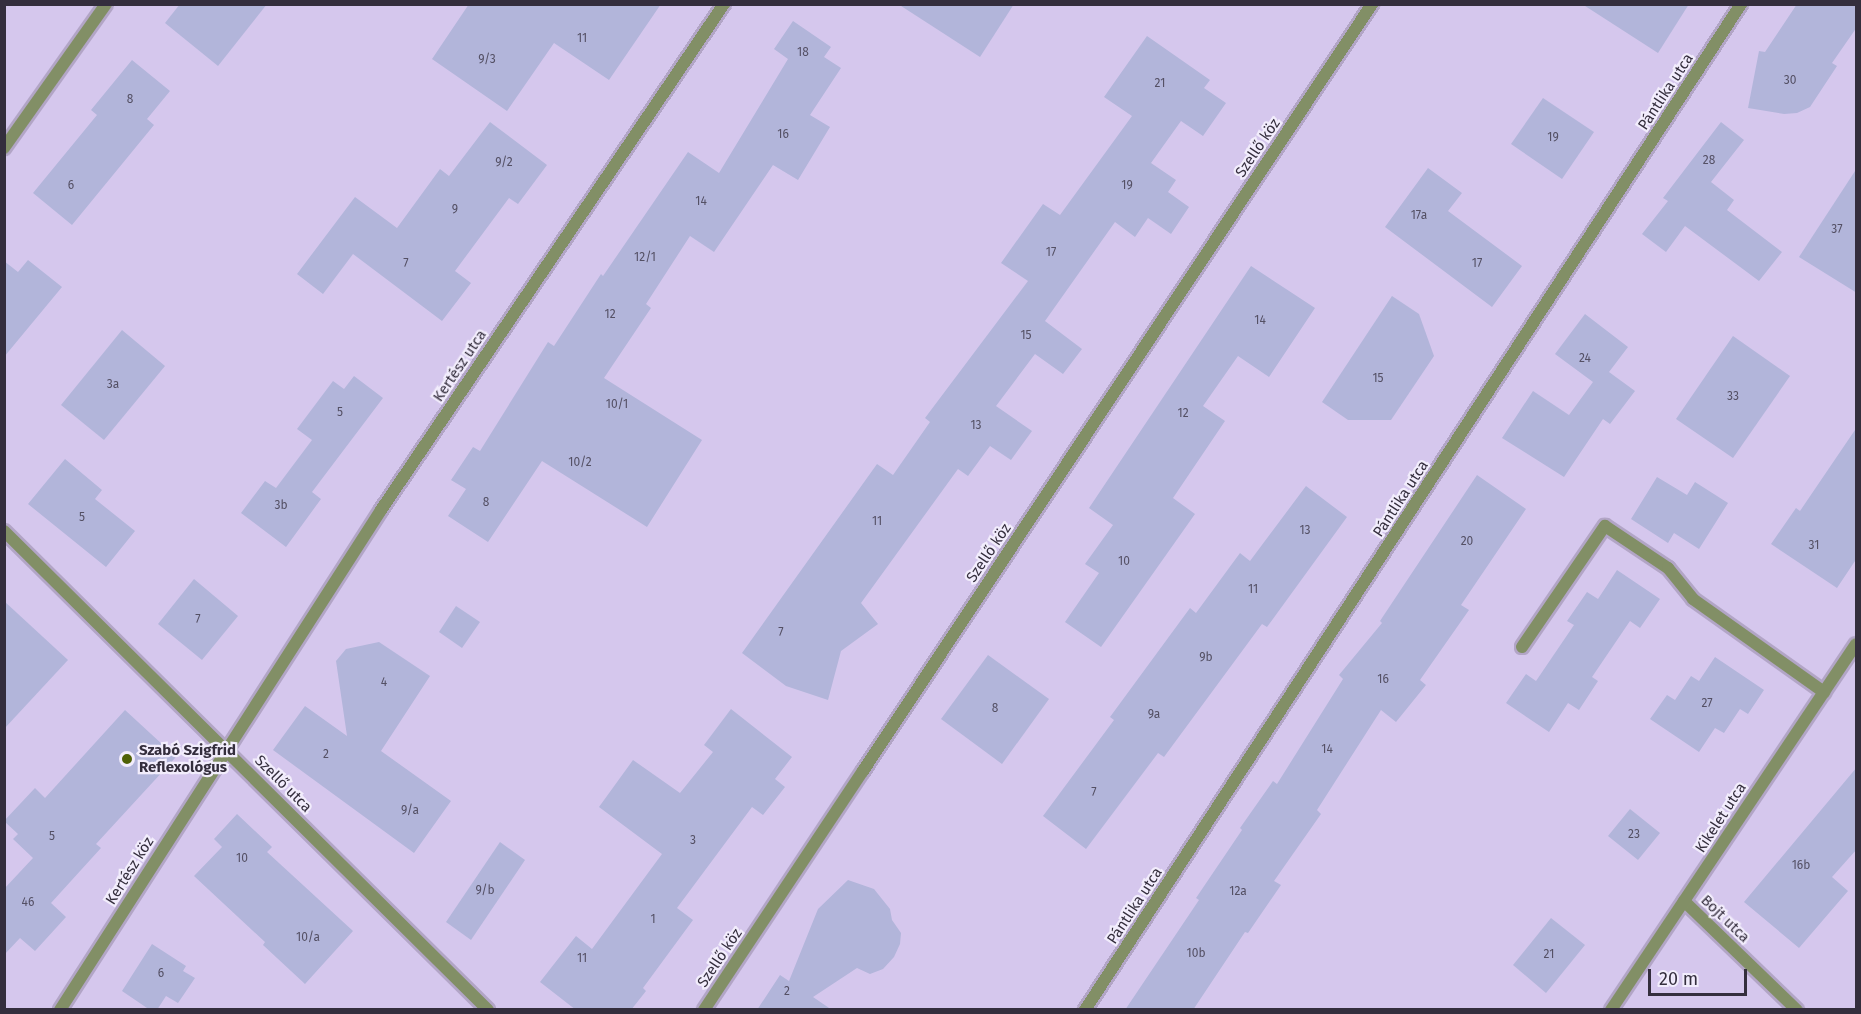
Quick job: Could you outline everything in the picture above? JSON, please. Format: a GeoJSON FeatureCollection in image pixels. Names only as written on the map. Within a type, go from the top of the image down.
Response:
{"type":"FeatureCollection","features":[{"type":"Feature","properties":{"kind":"street"},"geometry":{"type":"LineString","coordinates":[[4,148],[106,4]]}},
{"type":"Feature","properties":{"kind":"street","name":"Kertész utca"},"geometry":{"type":"LineString","coordinates":[[226,748],[388,500],[724,4]]}},
{"type":"Feature","properties":{"kind":"street","name":"Szellő köz"},"geometry":{"type":"LineString","coordinates":[[704,1010],[1372,4]]}},
{"type":"Feature","properties":{"kind":"street","name":"Pántlika utca"},"geometry":{"type":"LineString","coordinates":[[1085,1010],[1741,4]]}},
{"type":"Feature","properties":{"kind":"street"},"geometry":{"type":"LineString","coordinates":[[1522,647],[1605,526],[1668,568],[1693,599],[1824,692]]}},
{"type":"Feature","properties":{"kind":"street","name":"Szellő utca"},"geometry":{"type":"LineString","coordinates":[[4,531],[226,748],[488,1010]]}},
{"type":"Feature","properties":{"kind":"street","name":"Kikelet utca"},"geometry":{"type":"LineString","coordinates":[[1611,1010],[1857,644]]}},
{"type":"Feature","properties":{"kind":"street","name":"Kertész köz"},"geometry":{"type":"LineString","coordinates":[[60,1010],[226,748]]}},
{"type":"Feature","properties":{"kind":"street","name":"Bojt utca"},"geometry":{"type":"LineString","coordinates":[[1684,901],[1797,1010]]}},
{"type":"Feature","properties":{"kind":"building"},"geometry":{"type":"Polygon","coordinates":[[[180,4],[267,4],[218,66],[165,23],[180,4]]]}},
{"type":"Feature","properties":{"kind":"building"},"geometry":{"type":"Polygon","coordinates":[[[469,4],[661,4],[609,80],[554,43],[507,111],[432,59],[469,4]]]}},
{"type":"Feature","properties":{"kind":"building"},"geometry":{"type":"Polygon","coordinates":[[[898,4],[1014,4],[980,57],[898,4]]]}},
{"type":"Feature","properties":{"kind":"building"},"geometry":{"type":"Polygon","coordinates":[[[1582,4],[1689,4],[1658,53],[1582,4]]]}},
{"type":"Feature","properties":{"kind":"building"},"geometry":{"type":"Polygon","coordinates":[[[1797,4],[1857,4],[1857,27],[1832,63],[1837,66],[1810,107],[1797,113],[1784,114],[1748,108],[1759,51],[1765,52],[1797,4]]]}},
{"type":"Feature","properties":{"kind":"building"},"geometry":{"type":"Polygon","coordinates":[[[793,21],[831,47],[824,57],[841,68],[810,115],[830,127],[798,180],[773,165],[714,252],[690,236],[646,304],[651,308],[604,378],[702,440],[647,527],[542,461],[488,542],[448,516],[466,489],[451,480],[473,447],[480,451],[548,342],[554,346],[601,274],[603,276],[688,152],[719,173],[788,59],[774,49],[793,21]]]}},
{"type":"Feature","properties":{"kind":"building"},"geometry":{"type":"Polygon","coordinates":[[[1147,36],[1210,80],[1204,88],[1226,103],[1203,136],[1181,121],[1151,163],[1176,180],[1168,192],[1189,207],[1171,234],[1148,218],[1135,237],[1115,222],[1045,321],[1082,349],[1063,374],[1035,354],[996,406],[1032,431],[1011,460],[990,446],[968,476],[958,469],[861,603],[878,624],[841,651],[828,700],[786,686],[742,653],[877,464],[893,475],[930,422],[925,418],[1028,281],[1001,263],[1043,204],[1060,215],[1132,116],[1104,97],[1147,36]]]}},
{"type":"Feature","properties":{"kind":"building"},"geometry":{"type":"Polygon","coordinates":[[[132,60],[170,91],[147,119],[154,125],[72,225],[33,193],[97,115],[91,110],[132,60]]]}},
{"type":"Feature","properties":{"kind":"building"},"geometry":{"type":"Polygon","coordinates":[[[1543,98],[1594,132],[1562,179],[1511,144],[1543,98]]]}},
{"type":"Feature","properties":{"kind":"building"},"geometry":{"type":"Polygon","coordinates":[[[490,122],[547,165],[518,204],[509,198],[455,271],[471,283],[442,321],[353,254],[323,294],[297,274],[355,197],[397,228],[440,169],[449,176],[490,122]]]}},
{"type":"Feature","properties":{"kind":"building"},"geometry":{"type":"Polygon","coordinates":[[[1721,122],[1744,140],[1711,182],[1734,200],[1727,210],[1782,252],[1759,281],[1685,226],[1666,252],[1642,234],[1668,201],[1663,198],[1721,122]]]}},
{"type":"Feature","properties":{"kind":"building"},"geometry":{"type":"Polygon","coordinates":[[[1428,168],[1462,193],[1448,211],[1522,266],[1492,307],[1385,227],[1428,168]]]}},
{"type":"Feature","properties":{"kind":"building"},"geometry":{"type":"Polygon","coordinates":[[[1857,168],[1857,293],[1799,257],[1857,168]]]}},
{"type":"Feature","properties":{"kind":"building"},"geometry":{"type":"Polygon","coordinates":[[[28,260],[62,287],[4,357],[4,261],[18,272],[28,260]]]}},
{"type":"Feature","properties":{"kind":"building"},"geometry":{"type":"Polygon","coordinates":[[[1251,266],[1315,308],[1269,377],[1238,356],[1203,406],[1225,421],[1173,498],[1195,514],[1101,647],[1065,622],[1099,573],[1085,564],[1113,525],[1089,508],[1251,266]]]}},
{"type":"Feature","properties":{"kind":"building"},"geometry":{"type":"Polygon","coordinates":[[[1392,296],[1419,314],[1434,356],[1391,420],[1348,420],[1322,402],[1392,296]]]}},
{"type":"Feature","properties":{"kind":"building"},"geometry":{"type":"Polygon","coordinates":[[[1585,314],[1628,347],[1609,372],[1635,391],[1610,424],[1603,419],[1564,477],[1502,438],[1533,391],[1569,415],[1593,382],[1555,354],[1585,314]]]}},
{"type":"Feature","properties":{"kind":"building"},"geometry":{"type":"Polygon","coordinates":[[[122,330],[165,366],[104,440],[61,405],[122,330]]]}},
{"type":"Feature","properties":{"kind":"building"},"geometry":{"type":"Polygon","coordinates":[[[1733,336],[1790,376],[1733,458],[1676,419],[1733,336]]]}},
{"type":"Feature","properties":{"kind":"building"},"geometry":{"type":"Polygon","coordinates":[[[354,376],[383,398],[312,492],[321,499],[286,547],[241,513],[265,481],[276,488],[312,440],[297,429],[333,381],[344,389],[354,376]]]}},
{"type":"Feature","properties":{"kind":"building"},"geometry":{"type":"Polygon","coordinates":[[[1857,427],[1857,558],[1837,588],[1771,544],[1796,508],[1800,511],[1857,427]]]}},
{"type":"Feature","properties":{"kind":"building"},"geometry":{"type":"Polygon","coordinates":[[[65,459],[102,490],[95,499],[135,531],[106,567],[28,504],[65,459]]]}},
{"type":"Feature","properties":{"kind":"building"},"geometry":{"type":"Polygon","coordinates":[[[1477,475],[1526,509],[1461,605],[1469,610],[1420,680],[1426,685],[1396,722],[1381,710],[1317,810],[1321,814],[1274,881],[1281,885],[1248,933],[1245,932],[1193,1010],[1125,1010],[1199,900],[1196,898],[1242,830],[1240,828],[1273,781],[1277,784],[1343,679],[1339,675],[1382,623],[1380,621],[1477,475]]]}},
{"type":"Feature","properties":{"kind":"building"},"geometry":{"type":"Polygon","coordinates":[[[1657,477],[1687,495],[1695,482],[1728,503],[1699,549],[1674,533],[1668,543],[1631,519],[1657,477]]]}},
{"type":"Feature","properties":{"kind":"building"},"geometry":{"type":"Polygon","coordinates":[[[1306,486],[1347,517],[1267,627],[1262,624],[1164,757],[1158,753],[1086,849],[1043,816],[1114,720],[1110,717],[1190,608],[1196,613],[1240,553],[1250,561],[1306,486]]]}},
{"type":"Feature","properties":{"kind":"building"},"geometry":{"type":"Polygon","coordinates":[[[1617,570],[1660,599],[1640,628],[1630,621],[1592,677],[1598,681],[1579,710],[1568,703],[1549,732],[1506,703],[1526,674],[1536,681],[1574,625],[1567,621],[1587,592],[1598,599],[1617,570]]]}},
{"type":"Feature","properties":{"kind":"building"},"geometry":{"type":"Polygon","coordinates":[[[194,579],[238,616],[202,660],[158,624],[194,579]]]}},
{"type":"Feature","properties":{"kind":"building"},"geometry":{"type":"Polygon","coordinates":[[[4,601],[68,660],[4,729],[4,601]]]}},
{"type":"Feature","properties":{"kind":"building"},"geometry":{"type":"Polygon","coordinates":[[[456,606],[480,622],[462,648],[439,632],[456,606]]]}},
{"type":"Feature","properties":{"kind":"building"},"geometry":{"type":"Polygon","coordinates":[[[379,642],[430,676],[381,751],[451,801],[414,853],[273,750],[305,706],[347,736],[336,661],[346,649],[379,642]]]}},
{"type":"Feature","properties":{"kind":"building"},"geometry":{"type":"Polygon","coordinates":[[[988,655],[1049,699],[1002,764],[941,719],[988,655]]]}},
{"type":"Feature","properties":{"kind":"building"},"geometry":{"type":"Polygon","coordinates":[[[1715,657],[1764,690],[1748,714],[1740,709],[1724,733],[1715,728],[1699,752],[1650,719],[1667,695],[1675,700],[1691,676],[1699,681],[1715,657]]]}},
{"type":"Feature","properties":{"kind":"building"},"geometry":{"type":"Polygon","coordinates":[[[731,709],[792,757],[775,779],[785,787],[763,815],[752,807],[677,908],[693,920],[643,988],[646,991],[631,1010],[576,1010],[540,982],[576,936],[592,949],[662,854],[599,807],[633,760],[680,793],[713,752],[704,745],[731,709]]]}},
{"type":"Feature","properties":{"kind":"building"},"geometry":{"type":"Polygon","coordinates":[[[125,710],[176,757],[96,844],[101,848],[51,903],[66,917],[35,951],[20,938],[4,955],[4,889],[33,858],[13,839],[18,834],[4,821],[35,788],[45,798],[125,710]]]}},
{"type":"Feature","properties":{"kind":"building"},"geometry":{"type":"Polygon","coordinates":[[[1857,767],[1857,849],[1832,877],[1848,891],[1799,948],[1744,902],[1857,767]]]}},
{"type":"Feature","properties":{"kind":"building"},"geometry":{"type":"Polygon","coordinates":[[[1630,809],[1660,833],[1638,860],[1608,836],[1630,809]]]}},
{"type":"Feature","properties":{"kind":"building"},"geometry":{"type":"Polygon","coordinates":[[[237,814],[272,847],[267,852],[353,931],[305,984],[263,945],[265,942],[194,876],[222,847],[214,839],[237,814]]]}},
{"type":"Feature","properties":{"kind":"building"},"geometry":{"type":"Polygon","coordinates":[[[500,842],[525,860],[471,940],[446,922],[500,842]]]}},
{"type":"Feature","properties":{"kind":"building"},"geometry":{"type":"Polygon","coordinates":[[[848,880],[874,889],[890,909],[892,920],[901,933],[900,944],[894,957],[883,969],[870,974],[857,968],[813,997],[832,1010],[757,1010],[780,975],[789,981],[818,909],[848,880]]]}},
{"type":"Feature","properties":{"kind":"building"},"geometry":{"type":"Polygon","coordinates":[[[1551,918],[1585,945],[1546,993],[1513,965],[1551,918]]]}},
{"type":"Feature","properties":{"kind":"building"},"geometry":{"type":"Polygon","coordinates":[[[152,944],[186,966],[183,971],[195,978],[178,1003],[166,996],[157,1010],[150,1010],[122,991],[152,944]]]}},
{"type":"Feature","properties":{"kind":"place","name":"Szabó Szigfrid Reflexológus"},"geometry":{"type":"Point","coordinates":[127,759]}}]}
